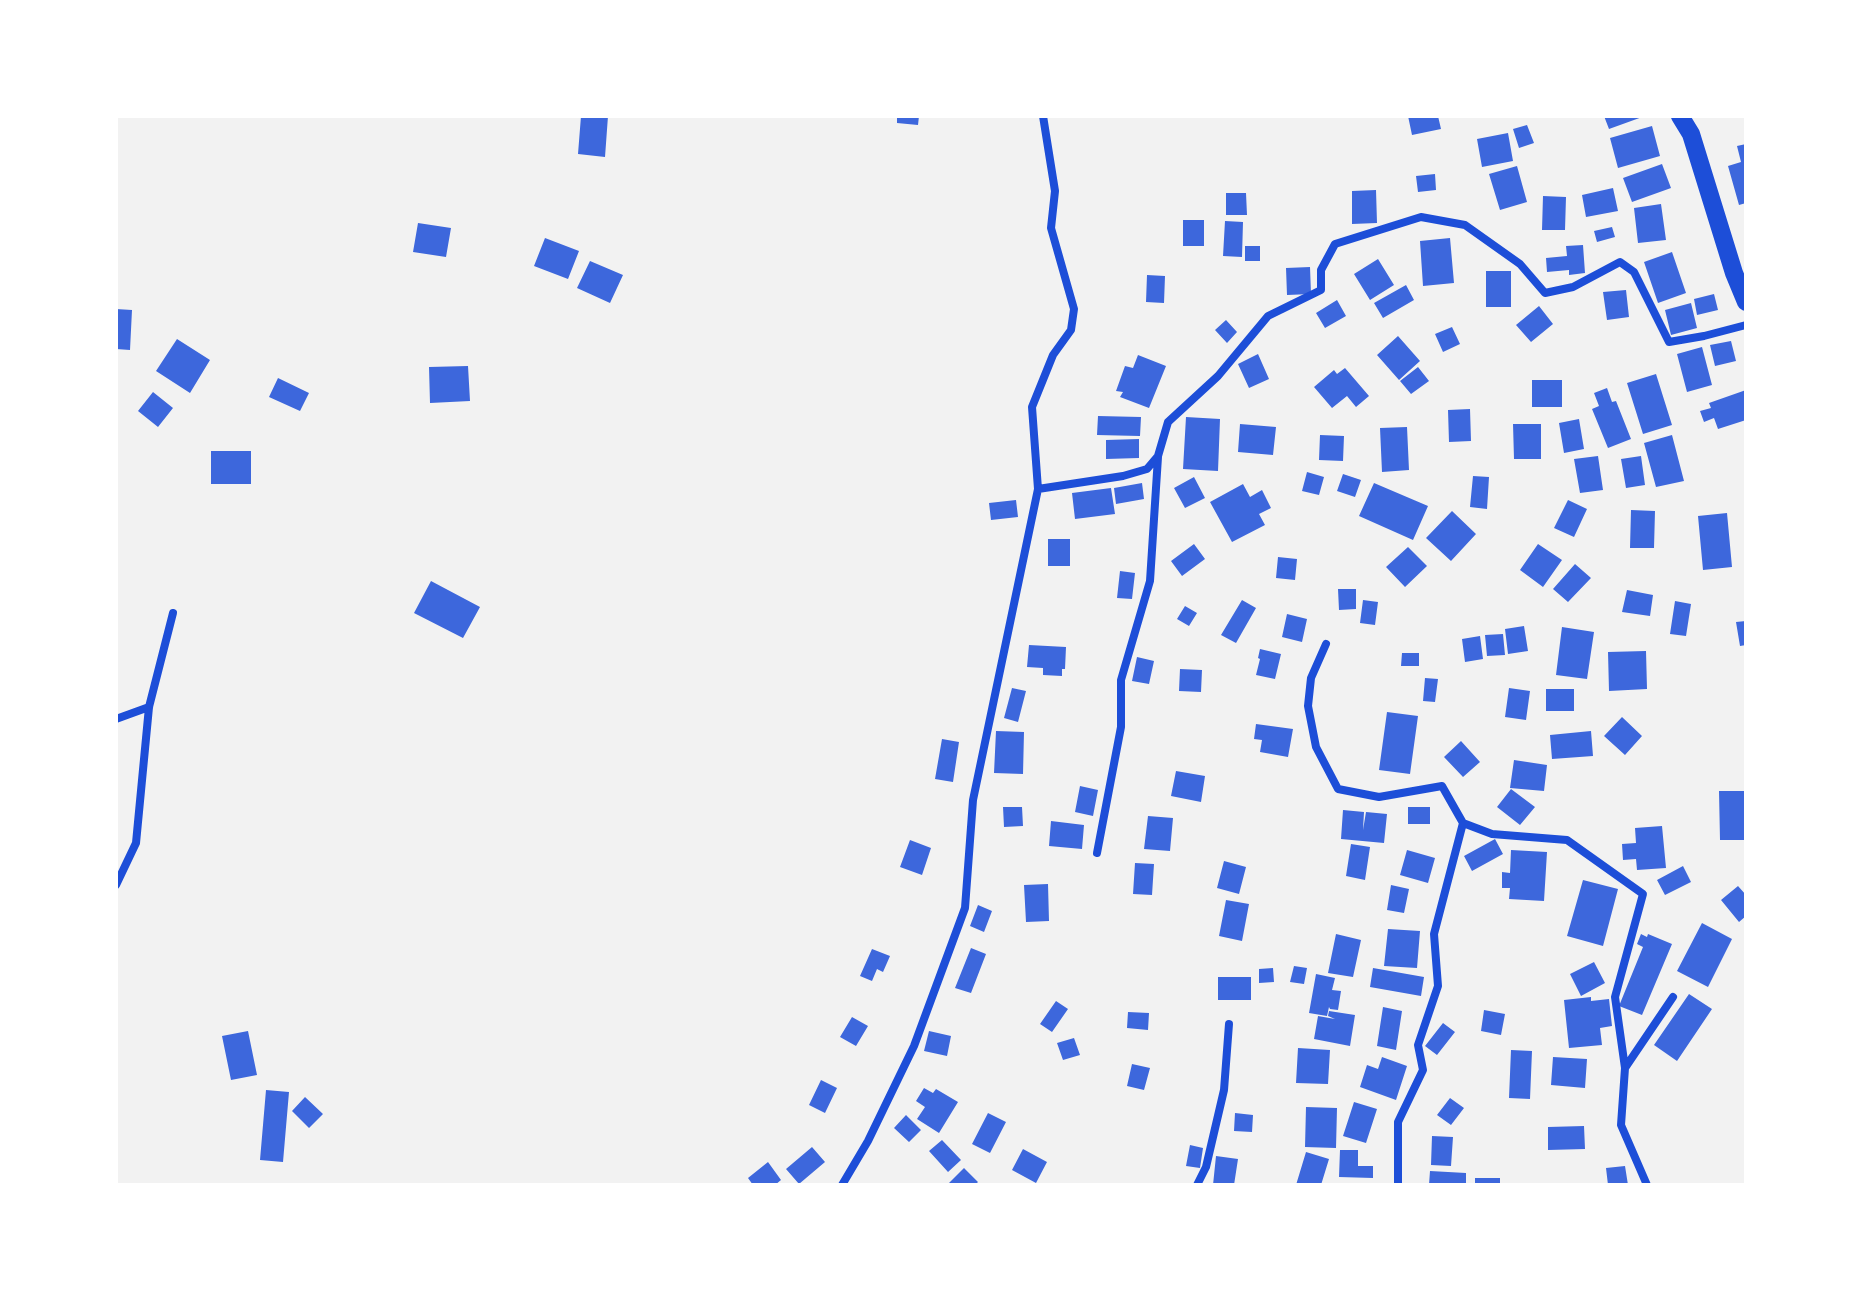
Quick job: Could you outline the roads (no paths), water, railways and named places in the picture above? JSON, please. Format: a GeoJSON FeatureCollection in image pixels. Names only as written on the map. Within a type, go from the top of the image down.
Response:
{"type":"FeatureCollection","features":[{"type":"Feature","properties":{"kind":"main road"},"geometry":{"type":"LineString","coordinates":[[1680,116],[1691,134],[1746,302]]}},
{"type":"Feature","properties":{"kind":"street"},"geometry":{"type":"LineString","coordinates":[[842,1185],[868,1141],[914,1046],[965,908],[973,800],[1038,489],[1032,407],[1053,355],[1071,330],[1074,309],[1051,228],[1055,191],[1043,116]]}},
{"type":"Feature","properties":{"kind":"street"},"geometry":{"type":"LineString","coordinates":[[1097,853],[1121,727],[1121,680],[1150,581],[1158,456],[1168,422],[1218,376],[1268,316],[1321,290],[1321,270],[1335,244],[1421,217],[1465,225],[1520,264],[1545,293],[1573,287],[1620,262],[1634,272],[1669,342],[1746,325]]}},
{"type":"Feature","properties":{"kind":"street"},"geometry":{"type":"LineString","coordinates":[[1038,489],[1123,476],[1147,469],[1158,456]]}},
{"type":"Feature","properties":{"kind":"street"},"geometry":{"type":"LineString","coordinates":[[116,885],[136,843],[149,707],[173,613]]}},
{"type":"Feature","properties":{"kind":"street"},"geometry":{"type":"LineString","coordinates":[[1326,644],[1311,678],[1308,706],[1316,747],[1338,789],[1379,797],[1442,786],[1463,823],[1492,834],[1567,840],[1643,894],[1615,997],[1625,1068],[1621,1125],[1647,1185]]}},
{"type":"Feature","properties":{"kind":"street"},"geometry":{"type":"LineString","coordinates":[[116,719],[149,707]]}},
{"type":"Feature","properties":{"kind":"street"},"geometry":{"type":"LineString","coordinates":[[1398,1185],[1398,1122],[1423,1070],[1418,1045],[1438,986],[1434,934],[1463,823]]}},
{"type":"Feature","properties":{"kind":"street"},"geometry":{"type":"LineString","coordinates":[[1625,1068],[1673,997]]}},
{"type":"Feature","properties":{"kind":"street"},"geometry":{"type":"LineString","coordinates":[[1197,1185],[1206,1167],[1224,1090],[1229,1024]]}}]}
